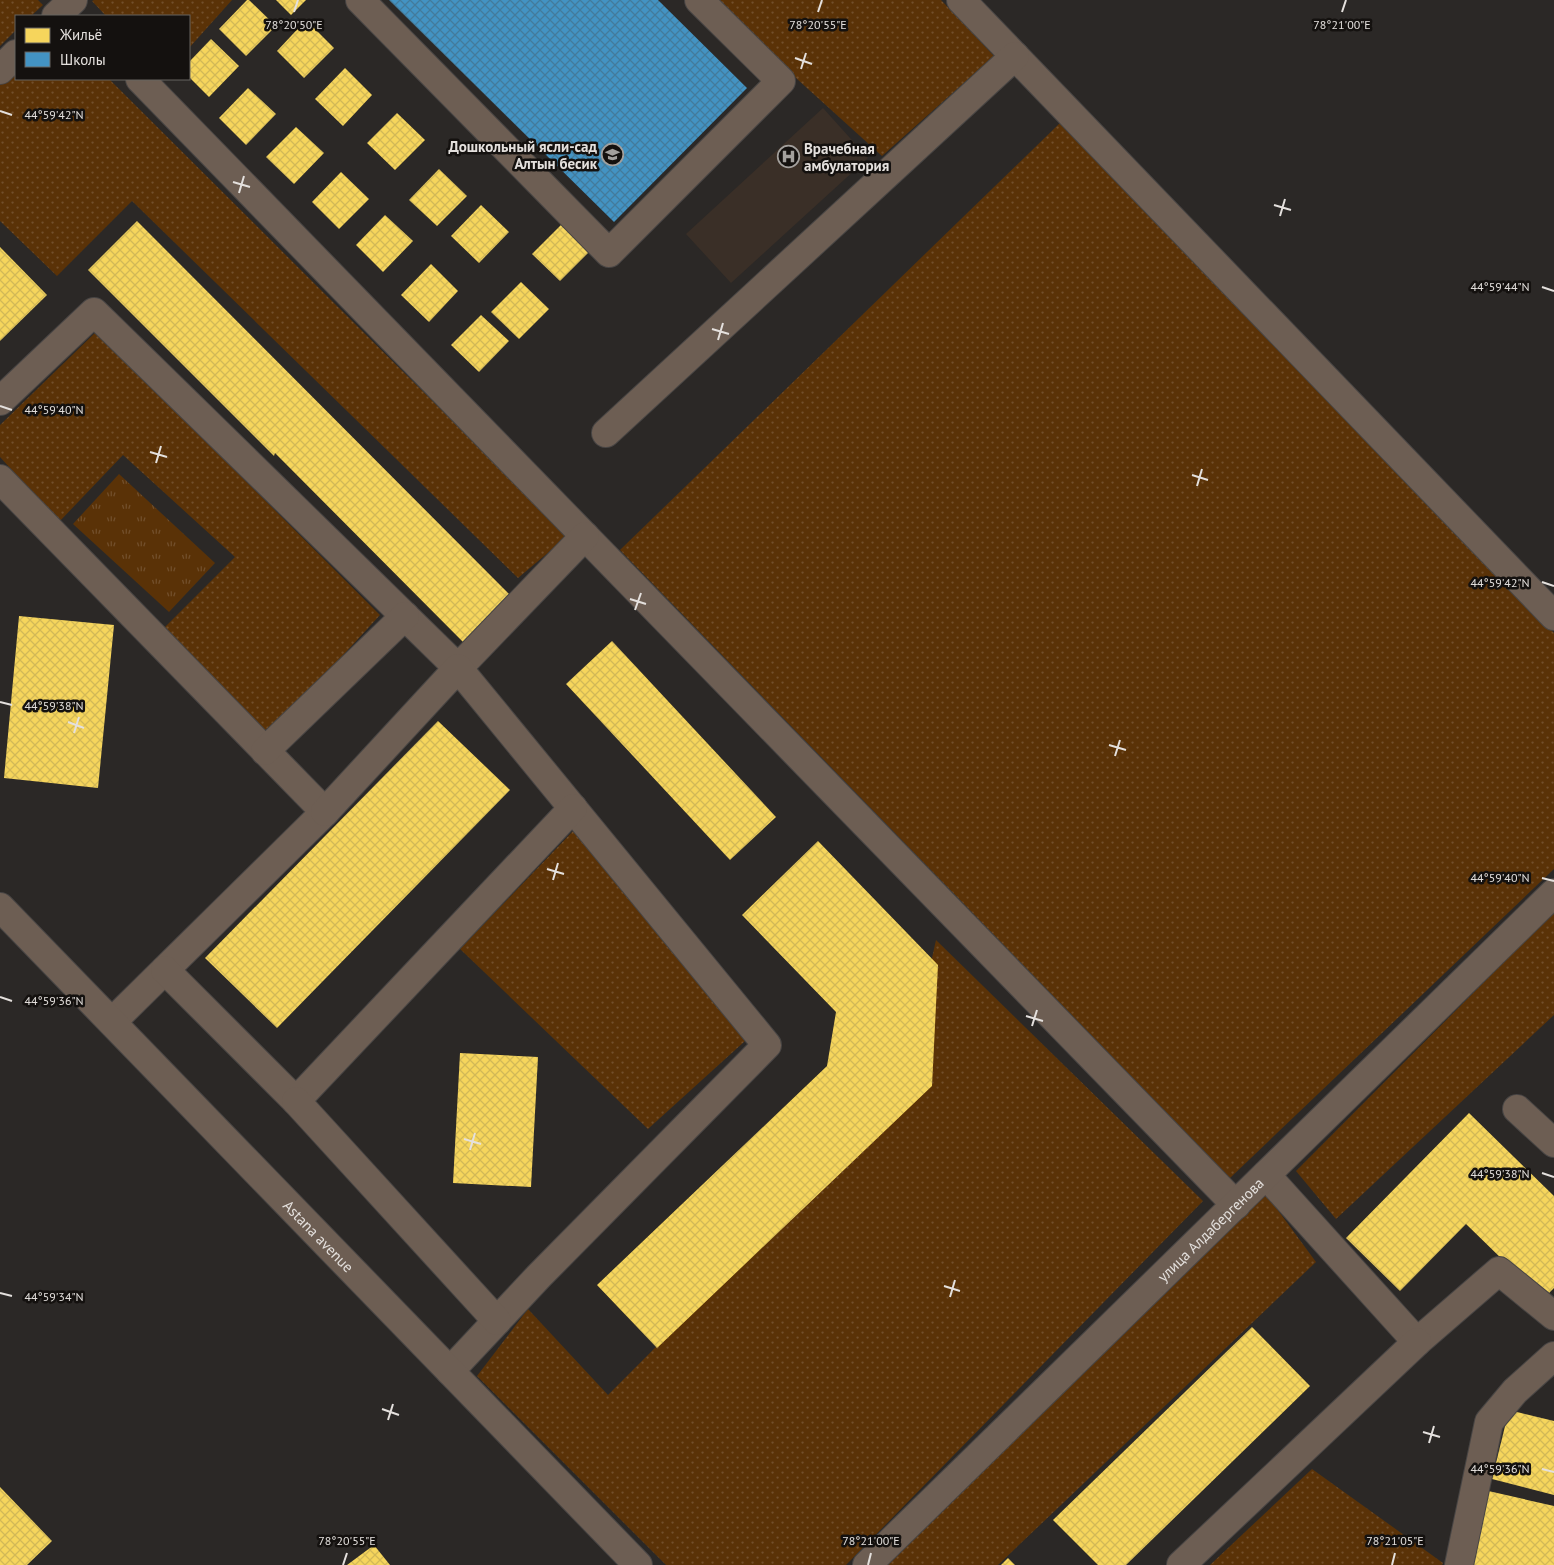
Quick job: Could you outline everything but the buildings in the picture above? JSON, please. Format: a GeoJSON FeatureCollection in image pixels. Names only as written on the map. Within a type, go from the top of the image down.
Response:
{"type":"FeatureCollection","features":[{"type":"Feature","properties":{"kind":"street"},"geometry":{"type":"LineString","coordinates":[[360,0],[609,253],[780,81],[699,0]]}},
{"type":"Feature","properties":{"kind":"street"},"geometry":{"type":"LineString","coordinates":[[961,0],[1554,616]]}},
{"type":"Feature","properties":{"kind":"street"},"geometry":{"type":"LineString","coordinates":[[0,70],[15,55]]}},
{"type":"Feature","properties":{"kind":"street"},"geometry":{"type":"LineString","coordinates":[[606,434],[1015,56]]}},
{"type":"Feature","properties":{"kind":"street"},"geometry":{"type":"LineString","coordinates":[[141,80],[1236,1204]]}},
{"type":"Feature","properties":{"kind":"street"},"geometry":{"type":"LineString","coordinates":[[0,401],[94,312],[458,668],[767,1045],[450,1371]]}},
{"type":"Feature","properties":{"kind":"street"},"geometry":{"type":"LineString","coordinates":[[0,479],[325,812]]}},
{"type":"Feature","properties":{"kind":"street"},"geometry":{"type":"LineString","coordinates":[[112,1022],[325,812],[458,668],[586,536]]}},
{"type":"Feature","properties":{"kind":"street"},"geometry":{"type":"LineString","coordinates":[[265,752],[404,616]]}},
{"type":"Feature","properties":{"kind":"street"},"geometry":{"type":"LineString","coordinates":[[296,1101],[573,808]]}},
{"type":"Feature","properties":{"kind":"street","name":"улица Алдабергенова"},"geometry":{"type":"LineString","coordinates":[[867,1565],[1554,893]]}},
{"type":"Feature","properties":{"kind":"street","name":"Astana avenue"},"geometry":{"type":"LineString","coordinates":[[0,907],[638,1565]]}},
{"type":"Feature","properties":{"kind":"street"},"geometry":{"type":"LineString","coordinates":[[164,970],[296,1101],[497,1321]]}},
{"type":"Feature","properties":{"kind":"street"},"geometry":{"type":"LineString","coordinates":[[1517,1109],[1554,1143]]}},
{"type":"Feature","properties":{"kind":"street"},"geometry":{"type":"LineString","coordinates":[[1266,1175],[1416,1342]]}},
{"type":"Feature","properties":{"kind":"street"},"geometry":{"type":"LineString","coordinates":[[1181,1565],[1416,1342],[1499,1270],[1554,1316]]}},
{"type":"Feature","properties":{"kind":"street"},"geometry":{"type":"LineString","coordinates":[[1459,1565],[1489,1422],[1515,1391],[1554,1356]]}},
{"type":"Feature","properties":{"kind":"shaded area"},"geometry":{"type":"Polygon","coordinates":[[[823,108],[868,158],[731,283],[686,234],[823,108]]]}},
{"type":"Feature","properties":{"kind":"green space"},"geometry":{"type":"Polygon","coordinates":[[[0,0],[38,0],[43,5],[32,15],[15,15],[15,31],[0,46],[0,0]]]}},
{"type":"Feature","properties":{"kind":"green space"},"geometry":{"type":"Polygon","coordinates":[[[232,0],[190,47],[190,15],[105,15],[92,1],[232,0]]]}},
{"type":"Feature","properties":{"kind":"green space"},"geometry":{"type":"Polygon","coordinates":[[[710,0],[941,0],[994,56],[882,156],[710,0]]]}},
{"type":"Feature","properties":{"kind":"green space"},"geometry":{"type":"Polygon","coordinates":[[[15,69],[15,80],[110,80],[568,536],[518,578],[132,201],[57,276],[0,221],[0,83],[15,69]]]}},
{"type":"Feature","properties":{"kind":"green space"},"geometry":{"type":"Polygon","coordinates":[[[1061,122],[1554,633],[1554,869],[1230,1178],[620,550],[1061,122]]]}},
{"type":"Feature","properties":{"kind":"green space"},"geometry":{"type":"Polygon","coordinates":[[[96,332],[380,615],[269,736],[162,630],[235,557],[123,455],[59,522],[0,457],[0,425],[96,332]]]}},
{"type":"Feature","properties":{"kind":"green space"},"geometry":{"type":"Polygon","coordinates":[[[119,474],[215,563],[169,612],[73,524],[119,474]]]}},
{"type":"Feature","properties":{"kind":"green space"},"geometry":{"type":"Polygon","coordinates":[[[575,829],[745,1041],[648,1129],[460,949],[575,829]]]}},
{"type":"Feature","properties":{"kind":"green space"},"geometry":{"type":"Polygon","coordinates":[[[1554,912],[1554,1015],[1336,1219],[1296,1171],[1554,912]]]}},
{"type":"Feature","properties":{"kind":"green space"},"geometry":{"type":"Polygon","coordinates":[[[936,940],[1203,1201],[846,1565],[666,1565],[477,1376],[528,1309],[608,1395],[900,1102],[936,940]]]}},
{"type":"Feature","properties":{"kind":"green space"},"geometry":{"type":"Polygon","coordinates":[[[1266,1194],[1316,1262],[998,1565],[887,1565],[1266,1194]]]}},
{"type":"Feature","properties":{"kind":"green space"},"geometry":{"type":"Polygon","coordinates":[[[1312,1469],[1443,1563],[1442,1565],[1210,1565],[1312,1469]]]}},
{"type":"Feature","properties":{"kind":"place","name":"Дошкольный ясли-сад Алтын бесик"},"geometry":{"type":"Point","coordinates":[613,155]}},
{"type":"Feature","properties":{"kind":"place","name":"Врачебная амбулатория"},"geometry":{"type":"Point","coordinates":[788,157]}}]}
